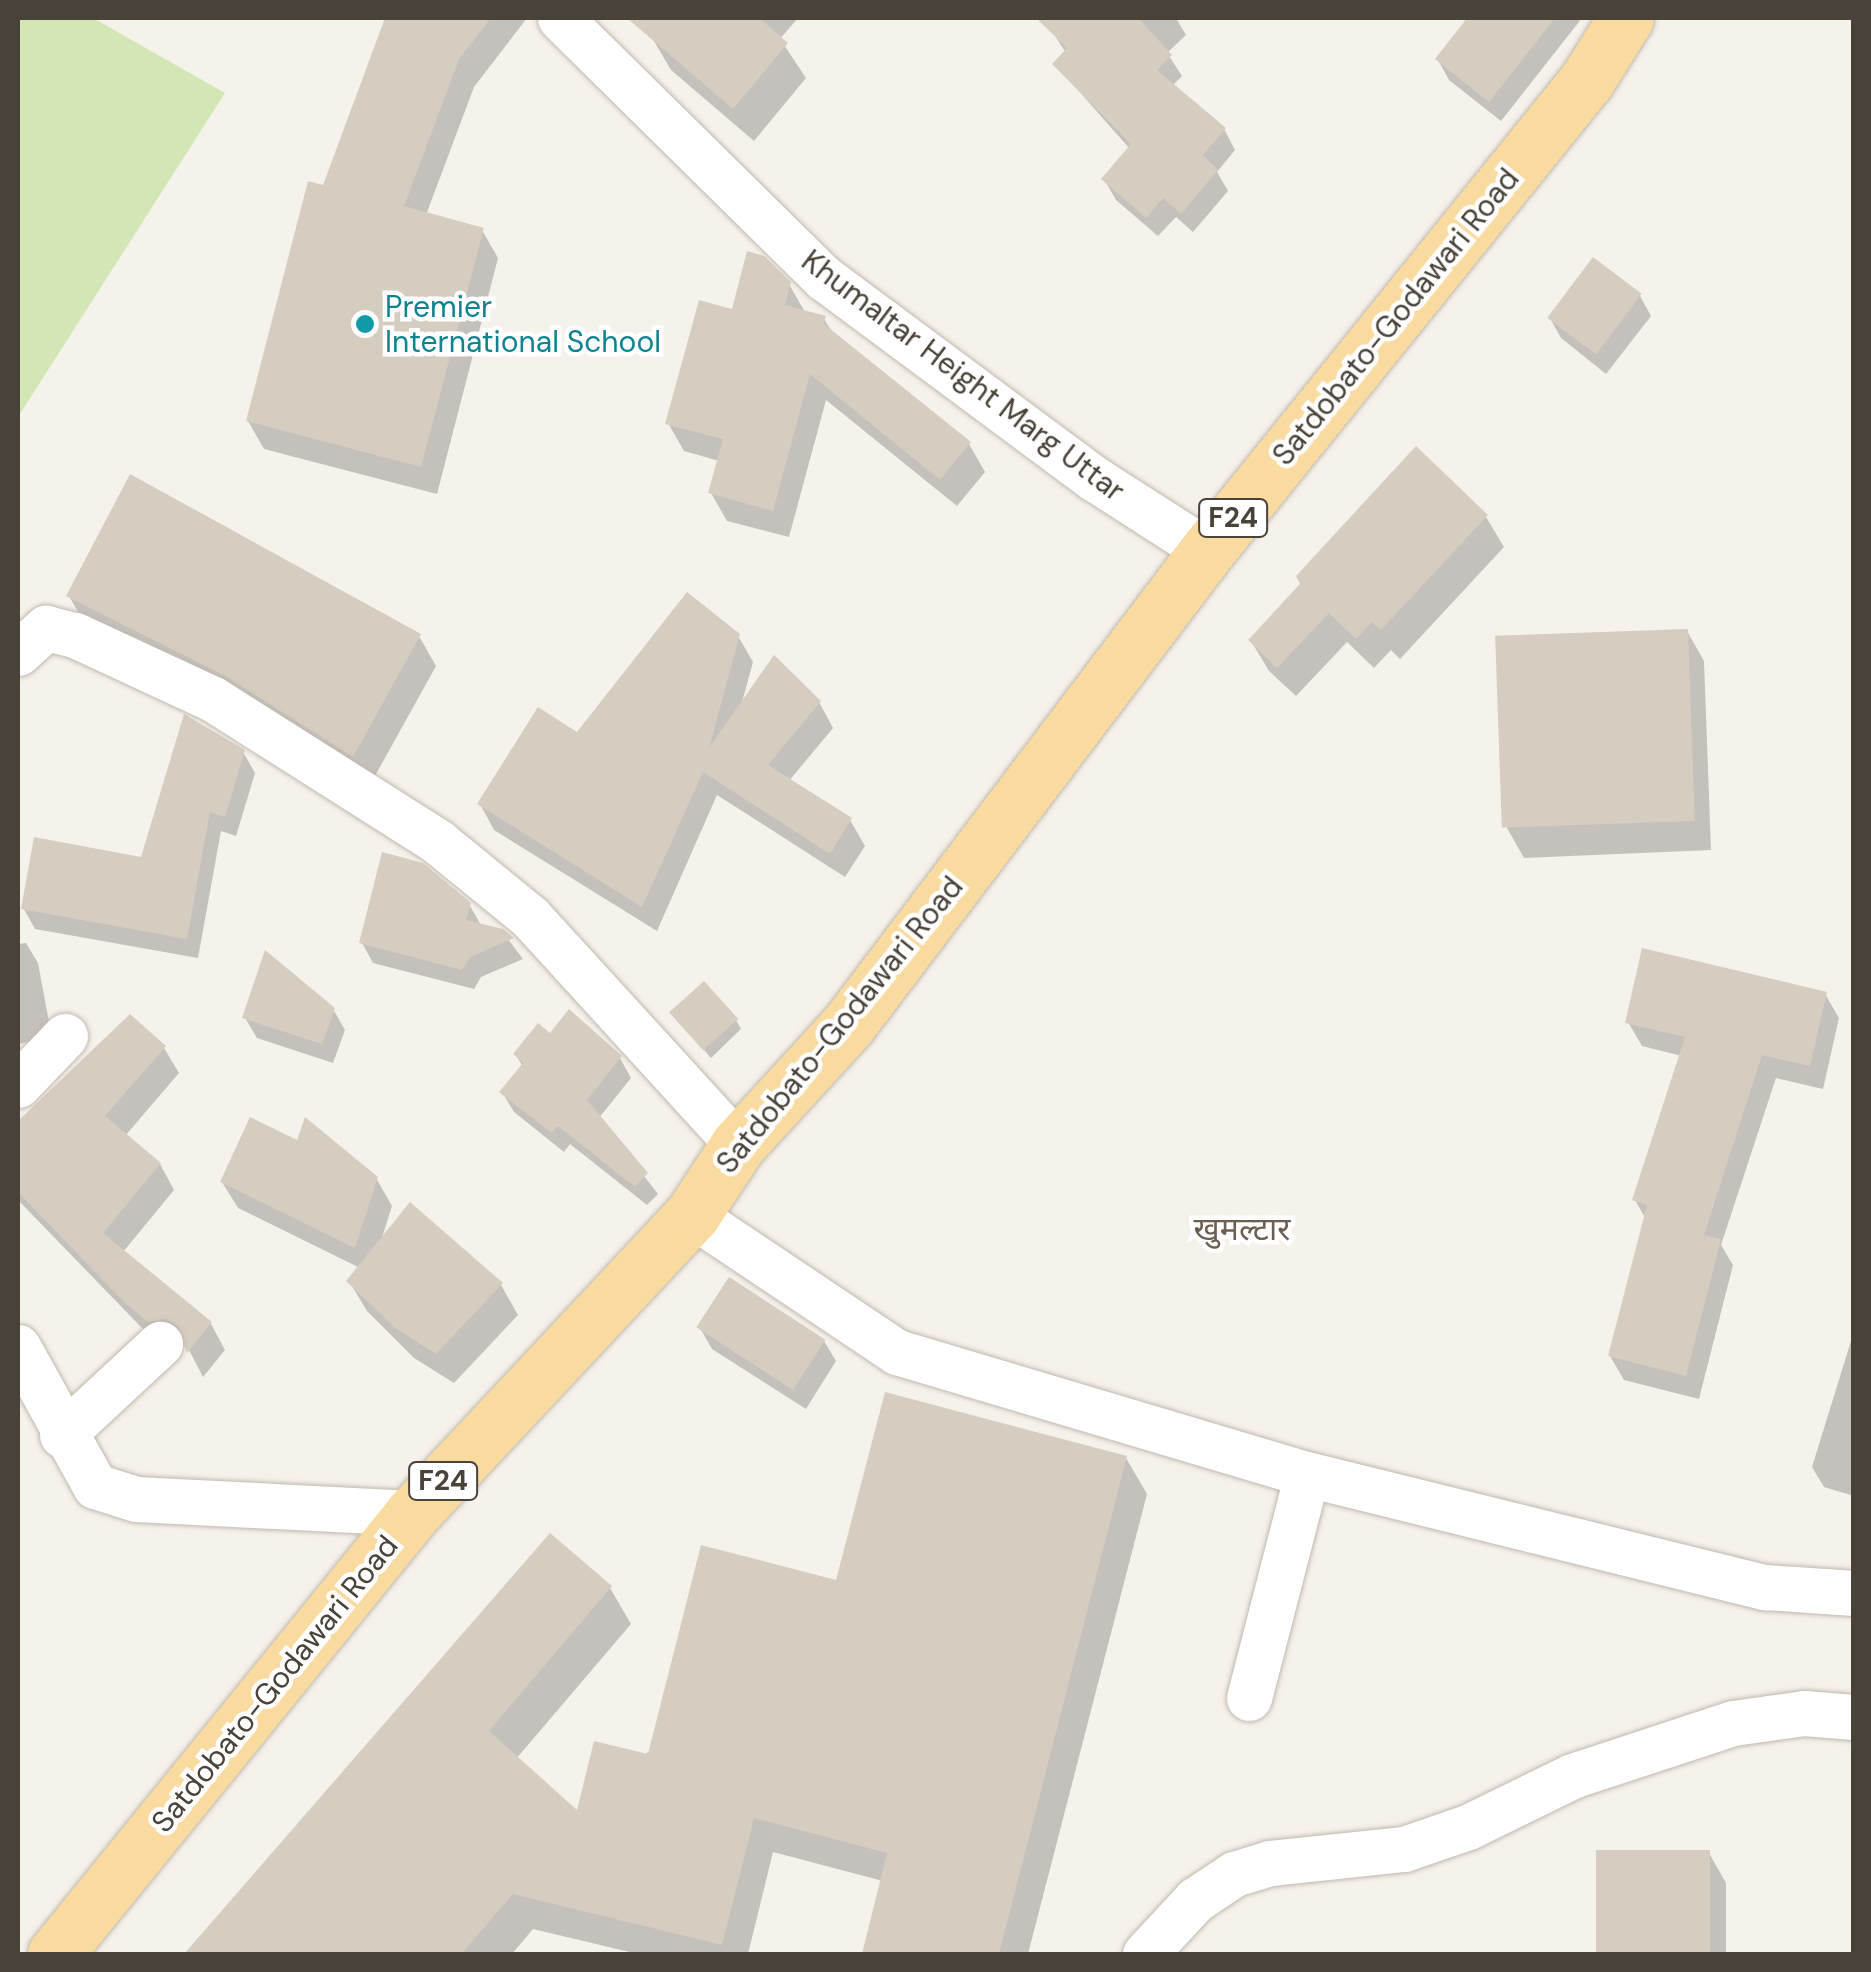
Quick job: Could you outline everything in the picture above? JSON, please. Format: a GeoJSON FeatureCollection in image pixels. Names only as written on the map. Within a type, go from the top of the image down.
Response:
{"type":"FeatureCollection","features":[{"type":"Feature","properties":{"kind":"main road","name":"Satdobato-Godawari Road"},"geometry":{"type":"LineString","coordinates":[[56,1954],[413,1513],[692,1214],[738,1146],[848,1025],[1206,551],[1587,80],[1626,18]]}},
{"type":"Feature","properties":{"kind":"street","name":"Khumaltar Height Marg Uttar"},"geometry":{"type":"LineString","coordinates":[[560,18],[824,278],[1095,478],[1206,551]]}},
{"type":"Feature","properties":{"kind":"street"},"geometry":{"type":"LineString","coordinates":[[18,653],[46,628],[76,635],[212,699],[438,842],[530,916],[738,1146]]}},
{"type":"Feature","properties":{"kind":"street"},"geometry":{"type":"LineString","coordinates":[[18,1085],[65,1036]]}},
{"type":"Feature","properties":{"kind":"street"},"geometry":{"type":"LineString","coordinates":[[692,1214],[897,1352],[1307,1474],[1765,1587],[1854,1593]]}},
{"type":"Feature","properties":{"kind":"street"},"geometry":{"type":"LineString","coordinates":[[62,1435],[160,1344]]}},
{"type":"Feature","properties":{"kind":"street"},"geometry":{"type":"LineString","coordinates":[[18,1346],[62,1435],[95,1486],[136,1499],[413,1513]]}},
{"type":"Feature","properties":{"kind":"street"},"geometry":{"type":"LineString","coordinates":[[1249,1698],[1307,1474]]}},
{"type":"Feature","properties":{"kind":"street"},"geometry":{"type":"LineString","coordinates":[[1144,1954],[1195,1900],[1234,1874],[1270,1863],[1404,1849],[1468,1827],[1572,1776],[1732,1724],[1804,1713],[1854,1718]]}},
{"type":"Feature","properties":{"kind":"green space"},"geometry":{"type":"Polygon","coordinates":[[[18,18],[93,18],[225,93],[18,417],[18,18]]]}},
{"type":"Feature","properties":{"kind":"building","name":"Premier International School"},"geometry":{"type":"Polygon","coordinates":[[[385,18],[491,18],[459,59],[404,206],[484,228],[421,467],[246,421],[308,181],[323,185],[385,18]]]}},
{"type":"Feature","properties":{"kind":"building"},"geometry":{"type":"Polygon","coordinates":[[[627,18],[759,18],[788,43],[733,109],[627,18]]]}},
{"type":"Feature","properties":{"kind":"building"},"geometry":{"type":"Polygon","coordinates":[[[1036,18],[1138,18],[1172,55],[1157,70],[1226,128],[1203,155],[1218,170],[1181,214],[1163,198],[1146,218],[1101,179],[1131,144],[1052,64],[1067,48],[1036,18]]]}},
{"type":"Feature","properties":{"kind":"building"},"geometry":{"type":"Polygon","coordinates":[[[1467,18],[1555,18],[1489,102],[1435,59],[1467,18]]]}},
{"type":"Feature","properties":{"kind":"building"},"geometry":{"type":"Polygon","coordinates":[[[747,251],[764,256],[791,282],[785,305],[826,316],[824,324],[971,442],[940,480],[810,374],[773,511],[708,493],[723,439],[665,424],[699,300],[732,309],[747,251]]]}},
{"type":"Feature","properties":{"kind":"building"},"geometry":{"type":"Polygon","coordinates":[[[1593,257],[1642,294],[1596,354],[1547,318],[1593,257]]]}},
{"type":"Feature","properties":{"kind":"building"},"geometry":{"type":"Polygon","coordinates":[[[1416,446],[1488,515],[1381,630],[1372,622],[1356,639],[1329,613],[1277,668],[1248,640],[1300,584],[1296,576],[1416,446]]]}},
{"type":"Feature","properties":{"kind":"building"},"geometry":{"type":"Polygon","coordinates":[[[130,474],[421,634],[353,757],[227,677],[66,596],[130,474]]]}},
{"type":"Feature","properties":{"kind":"building"},"geometry":{"type":"Polygon","coordinates":[[[687,592],[740,634],[709,748],[774,655],[821,701],[768,765],[852,818],[830,854],[703,772],[642,907],[477,804],[538,707],[577,732],[687,592]]]}},
{"type":"Feature","properties":{"kind":"building"},"geometry":{"type":"Polygon","coordinates":[[[1688,629],[1695,821],[1502,828],[1495,636],[1688,629]]]}},
{"type":"Feature","properties":{"kind":"building"},"geometry":{"type":"Polygon","coordinates":[[[184,714],[245,750],[225,817],[210,812],[187,939],[21,909],[34,837],[141,857],[184,714]]]}},
{"type":"Feature","properties":{"kind":"building"},"geometry":{"type":"Polygon","coordinates":[[[382,852],[423,863],[471,903],[466,920],[503,929],[514,938],[470,957],[462,970],[359,943],[382,852]]]}},
{"type":"Feature","properties":{"kind":"building"},"geometry":{"type":"Polygon","coordinates":[[[1642,948],[1827,992],[1810,1066],[1762,1055],[1704,1235],[1721,1239],[1686,1376],[1608,1356],[1647,1205],[1632,1200],[1685,1037],[1625,1023],[1642,948]]]}},
{"type":"Feature","properties":{"kind":"building"},"geometry":{"type":"Polygon","coordinates":[[[265,950],[335,1008],[322,1044],[242,1018],[265,950]]]}},
{"type":"Feature","properties":{"kind":"building"},"geometry":{"type":"Polygon","coordinates":[[[704,981],[738,1019],[703,1050],[669,1012],[704,981]]]}},
{"type":"Feature","properties":{"kind":"building"},"geometry":{"type":"Polygon","coordinates":[[[569,1009],[622,1056],[587,1100],[648,1173],[635,1187],[558,1126],[552,1133],[499,1092],[523,1063],[513,1054],[538,1023],[550,1033],[569,1009]]]}},
{"type":"Feature","properties":{"kind":"building"},"geometry":{"type":"Polygon","coordinates":[[[130,1014],[166,1046],[105,1116],[161,1163],[103,1233],[212,1322],[187,1353],[178,1326],[167,1319],[148,1322],[124,1302],[18,1192],[18,1121],[130,1014]]]}},
{"type":"Feature","properties":{"kind":"building"},"geometry":{"type":"Polygon","coordinates":[[[250,1117],[297,1140],[305,1117],[378,1177],[355,1248],[220,1182],[250,1117]]]}},
{"type":"Feature","properties":{"kind":"building"},"geometry":{"type":"Polygon","coordinates":[[[410,1202],[503,1283],[436,1354],[394,1327],[346,1281],[410,1202]]]}},
{"type":"Feature","properties":{"kind":"building"},"geometry":{"type":"Polygon","coordinates":[[[729,1277],[825,1340],[793,1390],[696,1327],[729,1277]]]}},
{"type":"Feature","properties":{"kind":"building"},"geometry":{"type":"Polygon","coordinates":[[[885,1392],[1127,1456],[999,1954],[862,1954],[887,1853],[754,1818],[722,1945],[513,1894],[461,1954],[184,1954],[550,1533],[612,1586],[489,1731],[577,1810],[594,1741],[648,1754],[701,1545],[836,1580],[885,1392]]]}},
{"type":"Feature","properties":{"kind":"building"},"geometry":{"type":"Polygon","coordinates":[[[1596,1850],[1710,1850],[1710,1954],[1596,1954],[1596,1850]]]}},
{"type":"Feature","properties":{"kind":"place","name":"Premier International School"},"geometry":{"type":"Point","coordinates":[365,324]}},
{"type":"Feature","properties":{"kind":"district","name":"खुमल्टार"},"geometry":{"type":"Point","coordinates":[1242,1229]}}]}
